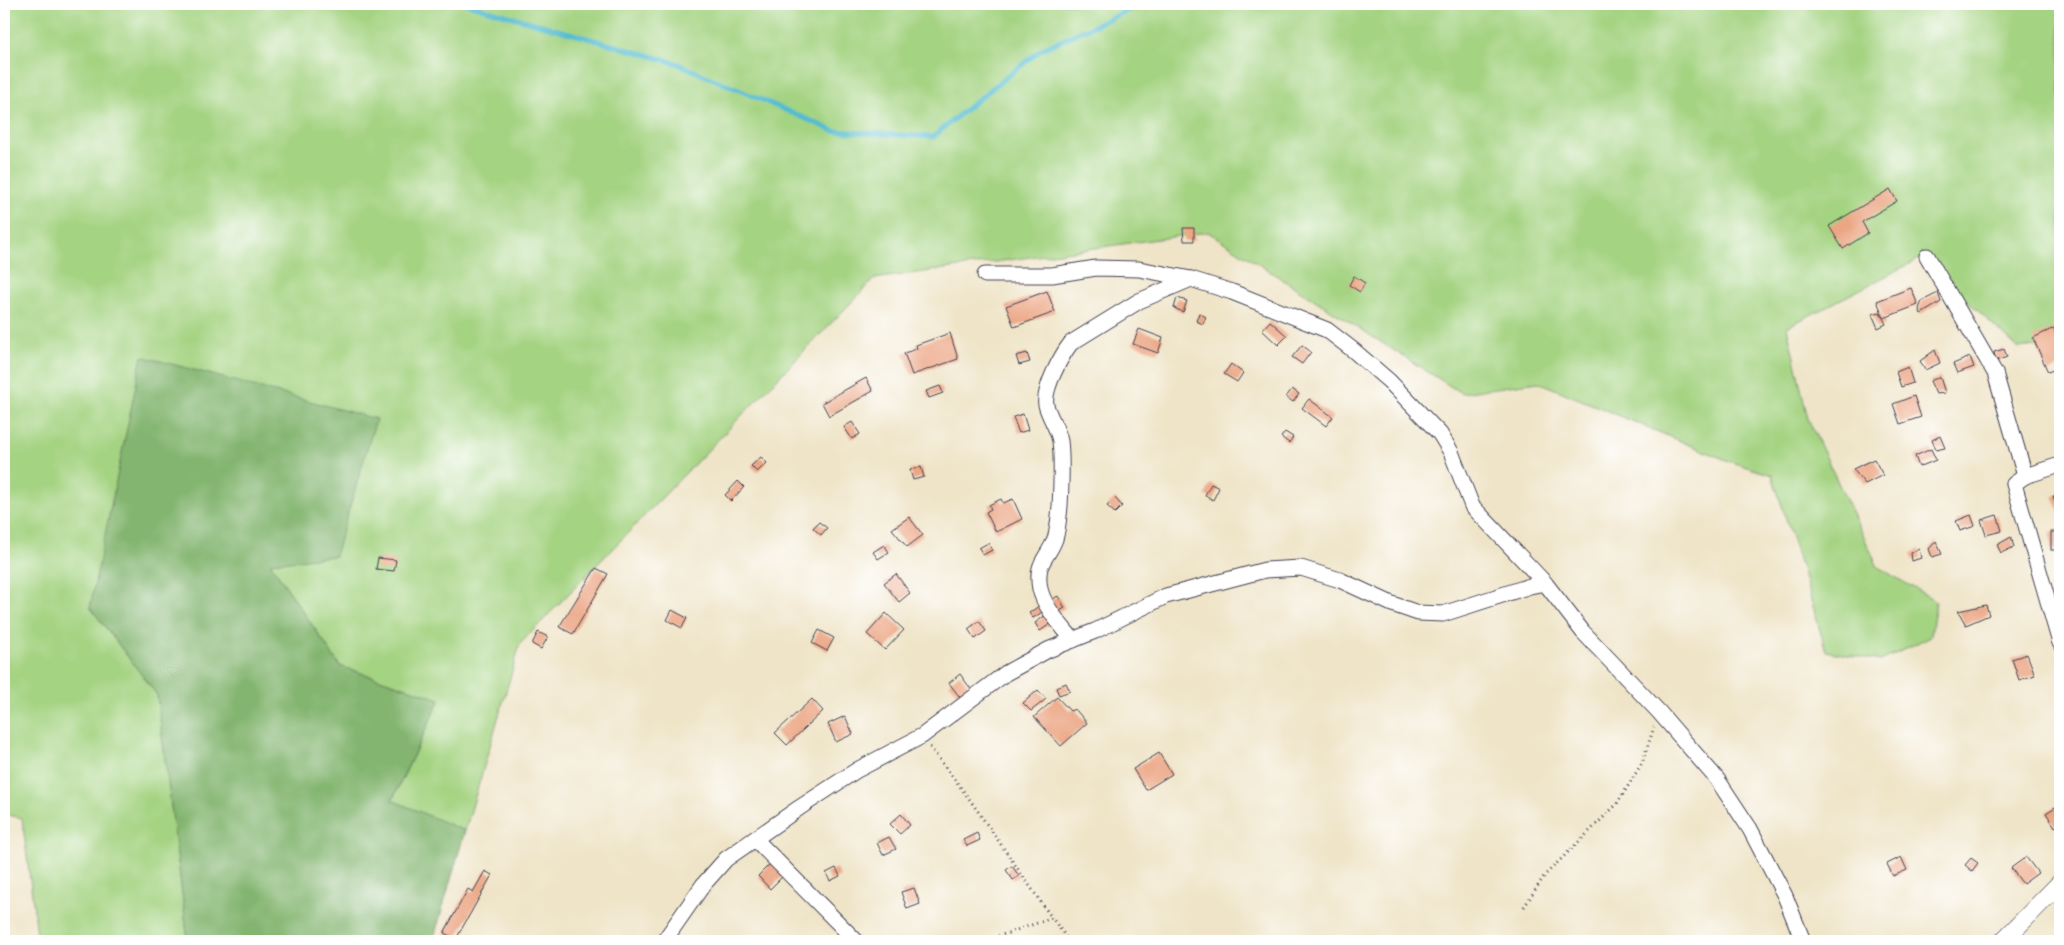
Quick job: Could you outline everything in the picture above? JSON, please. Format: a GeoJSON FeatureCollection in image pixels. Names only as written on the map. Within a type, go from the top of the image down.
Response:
{"type":"FeatureCollection","features":[{"type":"Feature","properties":{"kind":"street"},"geometry":{"type":"LineString","coordinates":[[1927,256],[1995,373],[2025,476]]}},
{"type":"Feature","properties":{"kind":"street"},"geometry":{"type":"LineString","coordinates":[[985,275],[1052,275],[1096,268],[1139,269],[1191,279],[1232,292],[1327,330],[1353,350],[1389,381],[1440,434],[1451,452],[1472,506],[1545,583],[1583,632],[1659,712],[1717,779],[1750,829],[1785,896],[1802,941]]}},
{"type":"Feature","properties":{"kind":"street"},"geometry":{"type":"LineString","coordinates":[[1073,640],[1048,605],[1040,590],[1039,573],[1042,559],[1055,539],[1060,506],[1060,440],[1046,406],[1049,386],[1064,352],[1071,343],[1138,301],[1191,279]]}},
{"type":"Feature","properties":{"kind":"street"},"geometry":{"type":"LineString","coordinates":[[2060,465],[2025,476],[2014,484],[2060,643]]}},
{"type":"Feature","properties":{"kind":"street"},"geometry":{"type":"LineString","coordinates":[[664,941],[703,885],[726,859],[799,808],[857,770],[922,736],[1006,673],[1048,650],[1166,596],[1264,570],[1301,568],[1340,580],[1392,604],[1418,613],[1443,614],[1545,583]]}},
{"type":"Feature","properties":{"kind":"street"},"geometry":{"type":"LineString","coordinates":[[755,839],[853,939]]}},
{"type":"Feature","properties":{"kind":"street"},"geometry":{"type":"LineString","coordinates":[[2003,941],[2060,883]]}},
{"type":"Feature","properties":{"kind":"path"},"geometry":{"type":"LineString","coordinates":[[1524,907],[1545,876],[1617,804],[1642,763],[1659,712]]}},
{"type":"Feature","properties":{"kind":"path"},"geometry":{"type":"LineString","coordinates":[[922,736],[1070,941]]}},
{"type":"Feature","properties":{"kind":"path"},"geometry":{"type":"LineString","coordinates":[[984,941],[1052,918]]}},
{"type":"Feature","properties":{"kind":"green space"},"geometry":{"type":"Polygon","coordinates":[[[4,4],[2060,4],[2060,344],[2018,348],[1921,258],[1787,327],[1808,419],[1878,567],[1936,601],[1931,636],[1881,661],[1826,651],[1772,475],[1731,462],[1538,382],[1461,393],[1208,232],[874,279],[520,644],[465,831],[392,801],[440,699],[340,666],[270,563],[375,419],[90,607],[157,695],[188,941],[38,941],[22,818],[4,814],[4,4]]]}},
{"type":"Feature","properties":{"kind":"green space"},"geometry":{"type":"Polygon","coordinates":[[[142,356],[376,419],[335,556],[270,563],[340,666],[440,699],[392,800],[465,831],[433,941],[188,941],[157,695],[90,607],[142,356]]]}},
{"type":"Feature","properties":{"kind":"building"},"geometry":{"type":"Polygon","coordinates":[[[1890,189],[1897,201],[1862,222],[1868,233],[1843,249],[1829,226],[1890,189]]]}},
{"type":"Feature","properties":{"kind":"building"},"geometry":{"type":"Polygon","coordinates":[[[1183,228],[1194,228],[1194,241],[1184,241],[1183,228]]]}},
{"type":"Feature","properties":{"kind":"building"},"geometry":{"type":"Polygon","coordinates":[[[1354,276],[1365,283],[1360,292],[1349,285],[1354,276]]]}},
{"type":"Feature","properties":{"kind":"building"},"geometry":{"type":"Polygon","coordinates":[[[1911,288],[1918,305],[1884,318],[1877,301],[1911,288]]]}},
{"type":"Feature","properties":{"kind":"building"},"geometry":{"type":"Polygon","coordinates":[[[1047,291],[1055,312],[1014,327],[1006,306],[1047,291]]]}},
{"type":"Feature","properties":{"kind":"building"},"geometry":{"type":"Polygon","coordinates":[[[1938,293],[1941,302],[1921,314],[1919,309],[1922,301],[1938,293]]]}},
{"type":"Feature","properties":{"kind":"building"},"geometry":{"type":"Polygon","coordinates":[[[1177,298],[1187,301],[1183,312],[1174,308],[1177,298]]]}},
{"type":"Feature","properties":{"kind":"building"},"geometry":{"type":"Polygon","coordinates":[[[1880,312],[1886,324],[1878,328],[1872,314],[1880,312]]]}},
{"type":"Feature","properties":{"kind":"building"},"geometry":{"type":"Polygon","coordinates":[[[1199,313],[1206,317],[1203,324],[1196,321],[1199,313]]]}},
{"type":"Feature","properties":{"kind":"building"},"geometry":{"type":"Polygon","coordinates":[[[1270,321],[1287,336],[1278,345],[1262,330],[1270,321]]]}},
{"type":"Feature","properties":{"kind":"building"},"geometry":{"type":"Polygon","coordinates":[[[2054,328],[2060,348],[2060,367],[2048,372],[2033,338],[2054,328]]]}},
{"type":"Feature","properties":{"kind":"building"},"geometry":{"type":"Polygon","coordinates":[[[1139,329],[1163,338],[1158,353],[1133,344],[1139,329]]]}},
{"type":"Feature","properties":{"kind":"building"},"geometry":{"type":"Polygon","coordinates":[[[950,333],[958,359],[912,375],[904,353],[917,349],[916,345],[950,333]]]}},
{"type":"Feature","properties":{"kind":"building"},"geometry":{"type":"Polygon","coordinates":[[[1302,345],[1311,352],[1302,364],[1292,357],[1302,345]]]}},
{"type":"Feature","properties":{"kind":"building"},"geometry":{"type":"Polygon","coordinates":[[[2004,349],[2007,357],[1996,361],[1994,352],[2004,349]]]}},
{"type":"Feature","properties":{"kind":"building"},"geometry":{"type":"Polygon","coordinates":[[[1935,350],[1940,363],[1925,370],[1920,361],[1935,350]]]}},
{"type":"Feature","properties":{"kind":"building"},"geometry":{"type":"Polygon","coordinates":[[[1027,353],[1030,362],[1019,365],[1016,356],[1027,353]]]}},
{"type":"Feature","properties":{"kind":"building"},"geometry":{"type":"Polygon","coordinates":[[[1970,357],[1974,367],[1957,373],[1953,364],[1970,357]]]}},
{"type":"Feature","properties":{"kind":"building"},"geometry":{"type":"Polygon","coordinates":[[[1231,364],[1243,373],[1237,382],[1224,374],[1231,364]]]}},
{"type":"Feature","properties":{"kind":"building"},"geometry":{"type":"Polygon","coordinates":[[[1908,367],[1913,383],[1901,387],[1896,372],[1908,367]]]}},
{"type":"Feature","properties":{"kind":"building"},"geometry":{"type":"Polygon","coordinates":[[[1940,377],[1945,393],[1936,394],[1930,381],[1940,377]]]}},
{"type":"Feature","properties":{"kind":"building"},"geometry":{"type":"Polygon","coordinates":[[[866,378],[873,391],[829,416],[822,403],[866,378]]]}},
{"type":"Feature","properties":{"kind":"building"},"geometry":{"type":"Polygon","coordinates":[[[940,386],[943,393],[929,398],[926,391],[940,386]]]}},
{"type":"Feature","properties":{"kind":"building"},"geometry":{"type":"Polygon","coordinates":[[[1292,389],[1299,394],[1293,402],[1286,397],[1292,389]]]}},
{"type":"Feature","properties":{"kind":"building"},"geometry":{"type":"Polygon","coordinates":[[[1914,396],[1921,417],[1900,424],[1893,404],[1914,396]]]}},
{"type":"Feature","properties":{"kind":"building"},"geometry":{"type":"Polygon","coordinates":[[[1309,399],[1333,417],[1326,426],[1302,408],[1309,399]]]}},
{"type":"Feature","properties":{"kind":"building"},"geometry":{"type":"Polygon","coordinates":[[[1023,414],[1028,430],[1019,433],[1013,417],[1023,414]]]}},
{"type":"Feature","properties":{"kind":"building"},"geometry":{"type":"Polygon","coordinates":[[[852,422],[860,434],[852,439],[844,427],[852,422]]]}},
{"type":"Feature","properties":{"kind":"building"},"geometry":{"type":"Polygon","coordinates":[[[1285,432],[1293,437],[1289,443],[1281,437],[1285,432]]]}},
{"type":"Feature","properties":{"kind":"building"},"geometry":{"type":"Polygon","coordinates":[[[1940,436],[1945,448],[1936,450],[1932,440],[1940,436]]]}},
{"type":"Feature","properties":{"kind":"building"},"geometry":{"type":"Polygon","coordinates":[[[1931,449],[1936,460],[1919,467],[1915,456],[1931,449]]]}},
{"type":"Feature","properties":{"kind":"building"},"geometry":{"type":"Polygon","coordinates":[[[761,457],[767,463],[757,472],[751,466],[761,457]]]}},
{"type":"Feature","properties":{"kind":"building"},"geometry":{"type":"Polygon","coordinates":[[[1874,459],[1883,475],[1865,484],[1853,469],[1874,459]]]}},
{"type":"Feature","properties":{"kind":"building"},"geometry":{"type":"Polygon","coordinates":[[[921,467],[924,477],[913,480],[910,470],[921,467]]]}},
{"type":"Feature","properties":{"kind":"building"},"geometry":{"type":"Polygon","coordinates":[[[738,481],[744,487],[731,501],[725,495],[738,481]]]}},
{"type":"Feature","properties":{"kind":"building"},"geometry":{"type":"Polygon","coordinates":[[[1211,484],[1219,488],[1213,500],[1205,495],[1211,484]]]}},
{"type":"Feature","properties":{"kind":"building"},"geometry":{"type":"Polygon","coordinates":[[[2060,493],[2060,509],[2058,510],[2053,496],[2060,493]]]}},
{"type":"Feature","properties":{"kind":"building"},"geometry":{"type":"Polygon","coordinates":[[[1115,498],[1122,506],[1115,513],[1107,506],[1115,498]]]}},
{"type":"Feature","properties":{"kind":"building"},"geometry":{"type":"Polygon","coordinates":[[[1001,499],[1003,503],[1013,499],[1022,519],[996,532],[986,512],[991,509],[989,505],[1001,499]]]}},
{"type":"Feature","properties":{"kind":"building"},"geometry":{"type":"Polygon","coordinates":[[[1971,515],[1975,526],[1960,531],[1956,521],[1971,515]]]}},
{"type":"Feature","properties":{"kind":"building"},"geometry":{"type":"Polygon","coordinates":[[[1997,515],[2002,531],[1986,535],[1981,520],[1997,515]]]}},
{"type":"Feature","properties":{"kind":"building"},"geometry":{"type":"Polygon","coordinates":[[[909,517],[923,535],[907,547],[892,529],[909,517]]]}},
{"type":"Feature","properties":{"kind":"building"},"geometry":{"type":"Polygon","coordinates":[[[819,522],[827,528],[821,535],[813,528],[819,522]]]}},
{"type":"Feature","properties":{"kind":"building"},"geometry":{"type":"Polygon","coordinates":[[[2051,532],[2060,532],[2060,550],[2051,550],[2051,532]]]}},
{"type":"Feature","properties":{"kind":"building"},"geometry":{"type":"Polygon","coordinates":[[[2011,537],[2014,547],[2001,553],[1997,545],[2011,537]]]}},
{"type":"Feature","properties":{"kind":"building"},"geometry":{"type":"Polygon","coordinates":[[[1936,541],[1942,554],[1932,557],[1929,549],[1936,541]]]}},
{"type":"Feature","properties":{"kind":"building"},"geometry":{"type":"Polygon","coordinates":[[[988,543],[992,550],[983,555],[979,548],[988,543]]]}},
{"type":"Feature","properties":{"kind":"building"},"geometry":{"type":"Polygon","coordinates":[[[884,545],[889,552],[878,559],[873,552],[884,545]]]}},
{"type":"Feature","properties":{"kind":"building"},"geometry":{"type":"Polygon","coordinates":[[[1919,549],[1921,558],[1912,561],[1911,553],[1919,549]]]}},
{"type":"Feature","properties":{"kind":"building"},"geometry":{"type":"Polygon","coordinates":[[[378,558],[396,560],[394,571],[376,569],[378,558]]]}},
{"type":"Feature","properties":{"kind":"building"},"geometry":{"type":"Polygon","coordinates":[[[596,568],[608,574],[573,634],[559,627],[596,568]]]}},
{"type":"Feature","properties":{"kind":"building"},"geometry":{"type":"Polygon","coordinates":[[[896,574],[910,593],[899,602],[884,583],[896,574]]]}},
{"type":"Feature","properties":{"kind":"building"},"geometry":{"type":"Polygon","coordinates":[[[1058,596],[1065,608],[1058,612],[1051,600],[1058,596]]]}},
{"type":"Feature","properties":{"kind":"building"},"geometry":{"type":"Polygon","coordinates":[[[1043,603],[1047,609],[1033,618],[1029,613],[1043,603]]]}},
{"type":"Feature","properties":{"kind":"building"},"geometry":{"type":"Polygon","coordinates":[[[1986,605],[1989,615],[1966,625],[1958,611],[1986,605]]]}},
{"type":"Feature","properties":{"kind":"building"},"geometry":{"type":"Polygon","coordinates":[[[672,610],[687,618],[682,628],[667,620],[672,610]]]}},
{"type":"Feature","properties":{"kind":"building"},"geometry":{"type":"Polygon","coordinates":[[[1050,612],[1056,620],[1040,631],[1035,623],[1050,612]]]}},
{"type":"Feature","properties":{"kind":"building"},"geometry":{"type":"Polygon","coordinates":[[[886,613],[904,630],[885,650],[867,634],[886,613]]]}},
{"type":"Feature","properties":{"kind":"building"},"geometry":{"type":"Polygon","coordinates":[[[979,621],[986,631],[975,639],[968,629],[979,621]]]}},
{"type":"Feature","properties":{"kind":"building"},"geometry":{"type":"Polygon","coordinates":[[[819,630],[834,638],[827,651],[812,643],[819,630]]]}},
{"type":"Feature","properties":{"kind":"building"},"geometry":{"type":"Polygon","coordinates":[[[538,632],[548,637],[541,649],[532,644],[538,632]]]}},
{"type":"Feature","properties":{"kind":"building"},"geometry":{"type":"Polygon","coordinates":[[[2027,654],[2035,675],[2019,680],[2012,659],[2027,654]]]}},
{"type":"Feature","properties":{"kind":"building"},"geometry":{"type":"Polygon","coordinates":[[[960,674],[973,692],[962,700],[949,683],[960,674]]]}},
{"type":"Feature","properties":{"kind":"building"},"geometry":{"type":"Polygon","coordinates":[[[1066,683],[1070,691],[1059,695],[1056,688],[1066,683]]]}},
{"type":"Feature","properties":{"kind":"building"},"geometry":{"type":"Polygon","coordinates":[[[1038,690],[1046,699],[1031,711],[1023,703],[1038,690]]]}},
{"type":"Feature","properties":{"kind":"building"},"geometry":{"type":"Polygon","coordinates":[[[1057,697],[1070,711],[1075,709],[1087,723],[1061,746],[1034,717],[1057,697]]]}},
{"type":"Feature","properties":{"kind":"building"},"geometry":{"type":"Polygon","coordinates":[[[812,699],[823,711],[787,745],[775,733],[812,699]]]}},
{"type":"Feature","properties":{"kind":"building"},"geometry":{"type":"Polygon","coordinates":[[[845,716],[853,734],[836,742],[828,724],[845,716]]]}},
{"type":"Feature","properties":{"kind":"building"},"geometry":{"type":"Polygon","coordinates":[[[1159,753],[1172,774],[1146,790],[1133,769],[1159,753]]]}},
{"type":"Feature","properties":{"kind":"building"},"geometry":{"type":"Polygon","coordinates":[[[2060,804],[2060,823],[2055,827],[2046,813],[2060,804]]]}},
{"type":"Feature","properties":{"kind":"building"},"geometry":{"type":"Polygon","coordinates":[[[901,814],[910,825],[900,834],[890,824],[901,814]]]}},
{"type":"Feature","properties":{"kind":"building"},"geometry":{"type":"Polygon","coordinates":[[[977,833],[980,840],[967,846],[963,840],[977,833]]]}},
{"type":"Feature","properties":{"kind":"building"},"geometry":{"type":"Polygon","coordinates":[[[889,837],[896,849],[883,855],[877,843],[889,837]]]}},
{"type":"Feature","properties":{"kind":"building"},"geometry":{"type":"Polygon","coordinates":[[[1901,857],[1907,870],[1893,876],[1887,864],[1901,857]]]}},
{"type":"Feature","properties":{"kind":"building"},"geometry":{"type":"Polygon","coordinates":[[[2026,857],[2038,873],[2023,884],[2011,868],[2026,857]]]}},
{"type":"Feature","properties":{"kind":"building"},"geometry":{"type":"Polygon","coordinates":[[[1971,858],[1978,863],[1972,871],[1965,865],[1971,858]]]}},
{"type":"Feature","properties":{"kind":"building"},"geometry":{"type":"Polygon","coordinates":[[[773,861],[786,873],[770,889],[758,876],[773,861]]]}},
{"type":"Feature","properties":{"kind":"building"},"geometry":{"type":"Polygon","coordinates":[[[1012,866],[1019,876],[1013,880],[1006,870],[1012,866]]]}},
{"type":"Feature","properties":{"kind":"building"},"geometry":{"type":"Polygon","coordinates":[[[836,868],[840,876],[830,881],[826,873],[836,868]]]}},
{"type":"Feature","properties":{"kind":"building"},"geometry":{"type":"Polygon","coordinates":[[[485,871],[492,875],[456,939],[444,933],[468,889],[473,892],[485,871]]]}},
{"type":"Feature","properties":{"kind":"building"},"geometry":{"type":"Polygon","coordinates":[[[914,888],[920,904],[907,909],[901,892],[914,888]]]}},
{"type":"Feature","properties":{"kind":"waterway"},"geometry":{"type":"LineString","coordinates":[[467,4],[676,63],[834,131],[933,137],[1042,49],[1142,4]]}}]}
